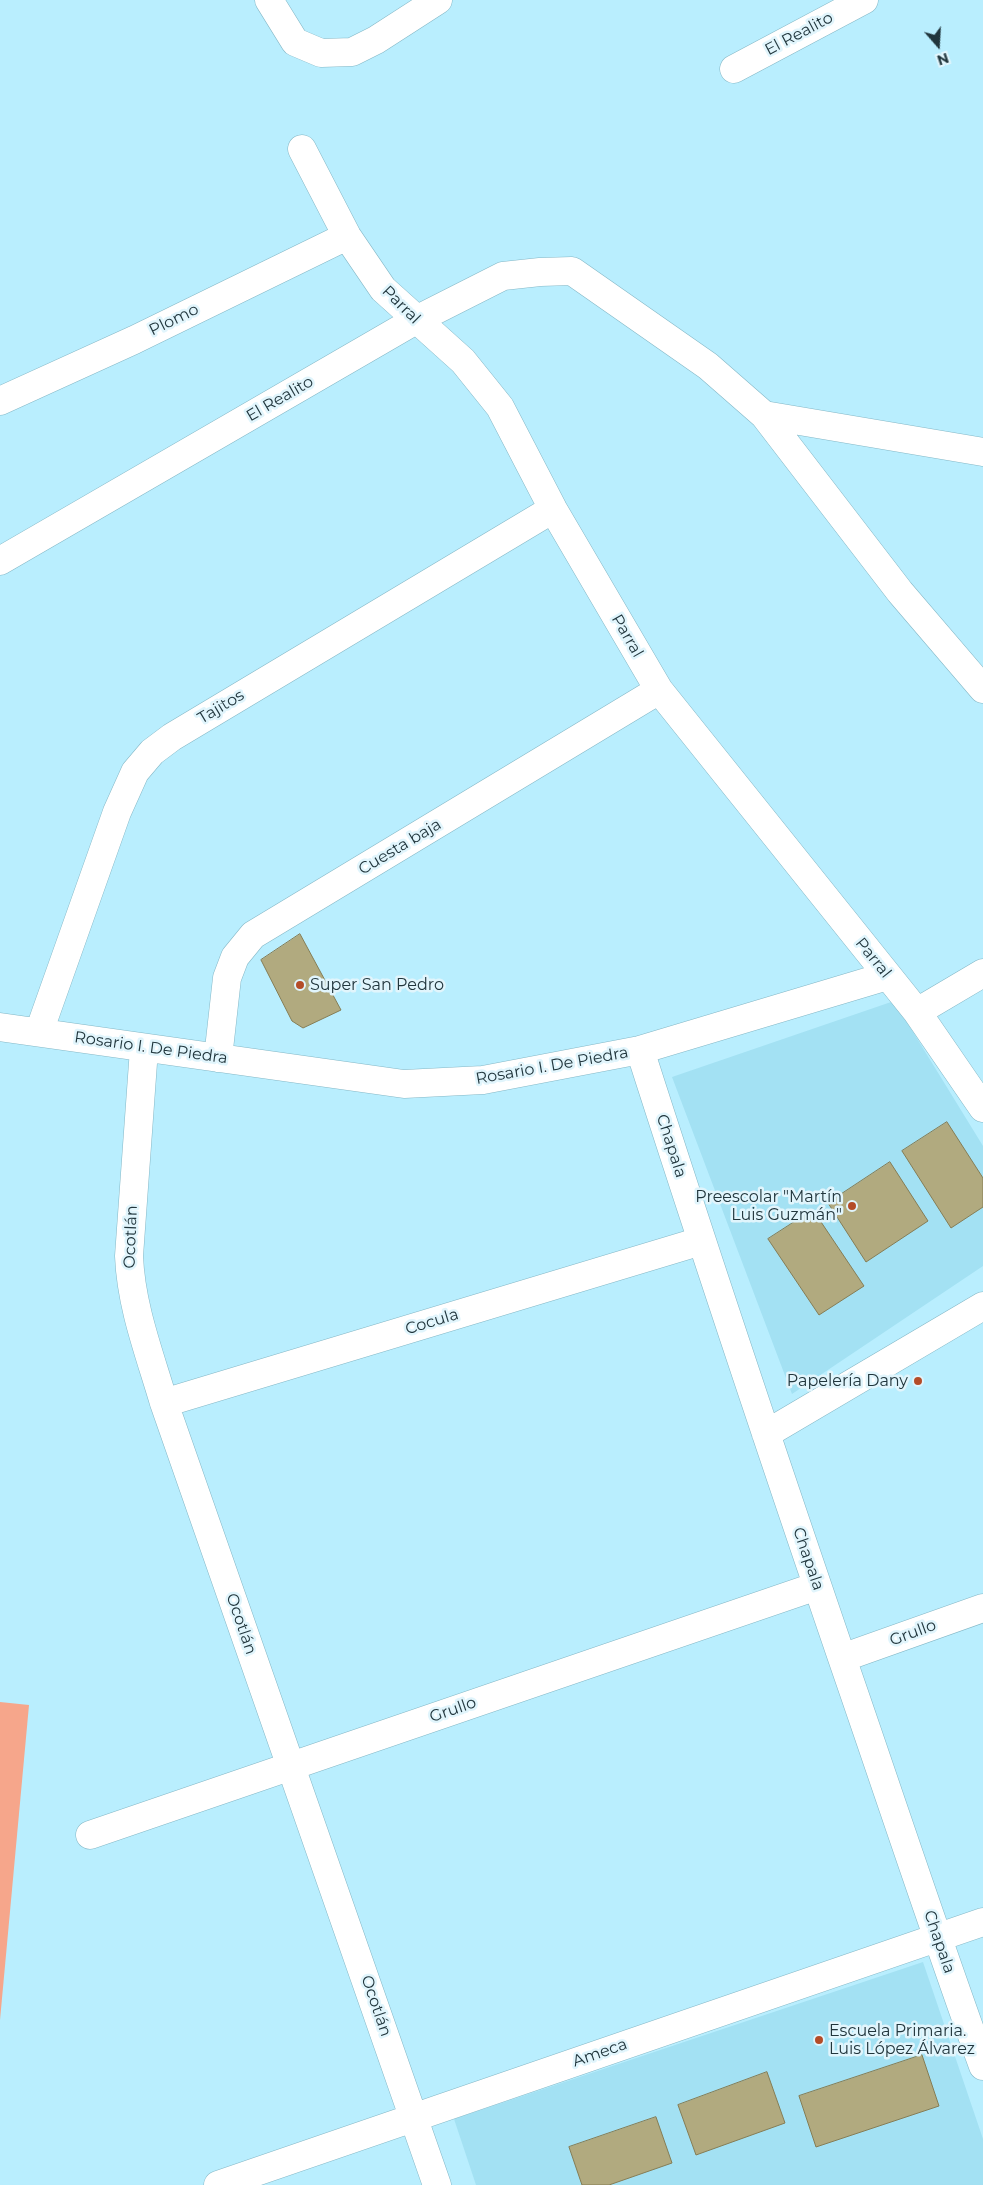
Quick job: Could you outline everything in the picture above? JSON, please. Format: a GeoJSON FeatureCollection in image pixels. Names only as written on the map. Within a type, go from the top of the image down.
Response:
{"type":"FeatureCollection","features":[{"type":"Feature","properties":{"kind":"street"},"geometry":{"type":"LineString","coordinates":[[269,0],[295,42],[321,53],[352,52],[376,40],[438,0]]}},
{"type":"Feature","properties":{"kind":"street","name":"El Realito"},"geometry":{"type":"LineString","coordinates":[[734,69],[864,0]]}},
{"type":"Feature","properties":{"kind":"street","name":"Parral"},"geometry":{"type":"LineString","coordinates":[[302,149],[347,236],[383,289],[464,361],[500,407],[552,509],[659,690],[917,1012],[983,1108]]}},
{"type":"Feature","properties":{"kind":"street","name":"Plomo"},"geometry":{"type":"LineString","coordinates":[[0,401],[134,340],[347,236]]}},
{"type":"Feature","properties":{"kind":"street","name":"El Realito"},"geometry":{"type":"LineString","coordinates":[[0,561],[416,320],[503,276],[572,271],[708,366],[764,415]]}},
{"type":"Feature","properties":{"kind":"street"},"geometry":{"type":"LineString","coordinates":[[764,415],[983,452]]}},
{"type":"Feature","properties":{"kind":"street"},"geometry":{"type":"LineString","coordinates":[[764,415],[900,592],[983,688]]}},
{"type":"Feature","properties":{"kind":"street","name":"Tajitos"},"geometry":{"type":"LineString","coordinates":[[39,1032],[117,812],[135,772],[152,752],[172,737],[552,509]]}},
{"type":"Feature","properties":{"kind":"street","name":"Cuesta baja"},"geometry":{"type":"LineString","coordinates":[[218,1058],[227,978],[235,956],[253,935],[659,690]]}},
{"type":"Feature","properties":{"kind":"street"},"geometry":{"type":"LineString","coordinates":[[917,1012],[983,973]]}},
{"type":"Feature","properties":{"kind":"street","name":"Rosario I. De Piedra"},"geometry":{"type":"LineString","coordinates":[[0,1027],[404,1084],[484,1080],[640,1050],[887,976]]}},
{"type":"Feature","properties":{"kind":"street","name":"Ocotlán"},"geometry":{"type":"LineString","coordinates":[[144,1048],[129,1256],[130,1280],[136,1308],[164,1404],[438,2185]]}},
{"type":"Feature","properties":{"kind":"street","name":"Chapala"},"geometry":{"type":"LineString","coordinates":[[640,1050],[701,1241],[817,1586],[937,1938],[983,2066]]}},
{"type":"Feature","properties":{"kind":"street","name":"Cocula"},"geometry":{"type":"LineString","coordinates":[[164,1404],[701,1241]]}},
{"type":"Feature","properties":{"kind":"street"},"geometry":{"type":"LineString","coordinates":[[766,1434],[983,1306]]}},
{"type":"Feature","properties":{"kind":"street","name":"Grullo"},"geometry":{"type":"LineString","coordinates":[[90,1835],[817,1586]]}},
{"type":"Feature","properties":{"kind":"street","name":"Grullo"},"geometry":{"type":"LineString","coordinates":[[842,1658],[983,1608]]}},
{"type":"Feature","properties":{"kind":"street","name":"Ameca"},"geometry":{"type":"LineString","coordinates":[[218,2185],[414,2116],[983,1922]]}},
{"type":"Feature","properties":{"kind":"shaded area","name":"Preescolar \"Martín Luis Guzmán\""},"geometry":{"type":"Polygon","coordinates":[[[894,1001],[983,1146],[983,1266],[792,1394],[672,1077],[894,1001]]]}},
{"type":"Feature","properties":{"kind":"shaded area"},"geometry":{"type":"Polygon","coordinates":[[[0,1702],[29,1705],[0,2020],[0,1702]]]}},
{"type":"Feature","properties":{"kind":"shaded area","name":"Escuela Primaria. Luis López Álvarez"},"geometry":{"type":"Polygon","coordinates":[[[923,1962],[983,2139],[983,2185],[476,2185],[454,2119],[923,1962]]]}},
{"type":"Feature","properties":{"kind":"building","name":"Super San Pedro"},"geometry":{"type":"Polygon","coordinates":[[[300,934],[341,1010],[303,1028],[292,1021],[261,960],[300,934]]]}},
{"type":"Feature","properties":{"kind":"building"},"geometry":{"type":"Polygon","coordinates":[[[947,1122],[983,1178],[983,1207],[951,1228],[902,1151],[947,1122]]]}},
{"type":"Feature","properties":{"kind":"building"},"geometry":{"type":"Polygon","coordinates":[[[890,1162],[928,1221],[866,1262],[828,1203],[890,1162]]]}},
{"type":"Feature","properties":{"kind":"building"},"geometry":{"type":"Polygon","coordinates":[[[813,1210],[864,1286],[819,1315],[768,1239],[813,1210]]]}},
{"type":"Feature","properties":{"kind":"building"},"geometry":{"type":"Polygon","coordinates":[[[922,2055],[939,2106],[816,2147],[799,2096],[922,2055]]]}},
{"type":"Feature","properties":{"kind":"building"},"geometry":{"type":"Polygon","coordinates":[[[767,2072],[785,2123],[696,2155],[678,2105],[767,2072]]]}},
{"type":"Feature","properties":{"kind":"building"},"geometry":{"type":"Polygon","coordinates":[[[656,2117],[672,2163],[609,2185],[582,2185],[569,2147],[656,2117]]]}},
{"type":"Feature","properties":{"kind":"place","name":"Super San Pedro"},"geometry":{"type":"Point","coordinates":[300,985]}},
{"type":"Feature","properties":{"kind":"place","name":"Preescolar \"Martín Luis Guzmán\""},"geometry":{"type":"Point","coordinates":[852,1206]}},
{"type":"Feature","properties":{"kind":"place","name":"Papelería Dany"},"geometry":{"type":"Point","coordinates":[918,1381]}},
{"type":"Feature","properties":{"kind":"place","name":"Escuela Primaria. Luis López Álvarez"},"geometry":{"type":"Point","coordinates":[819,2040]}}]}
